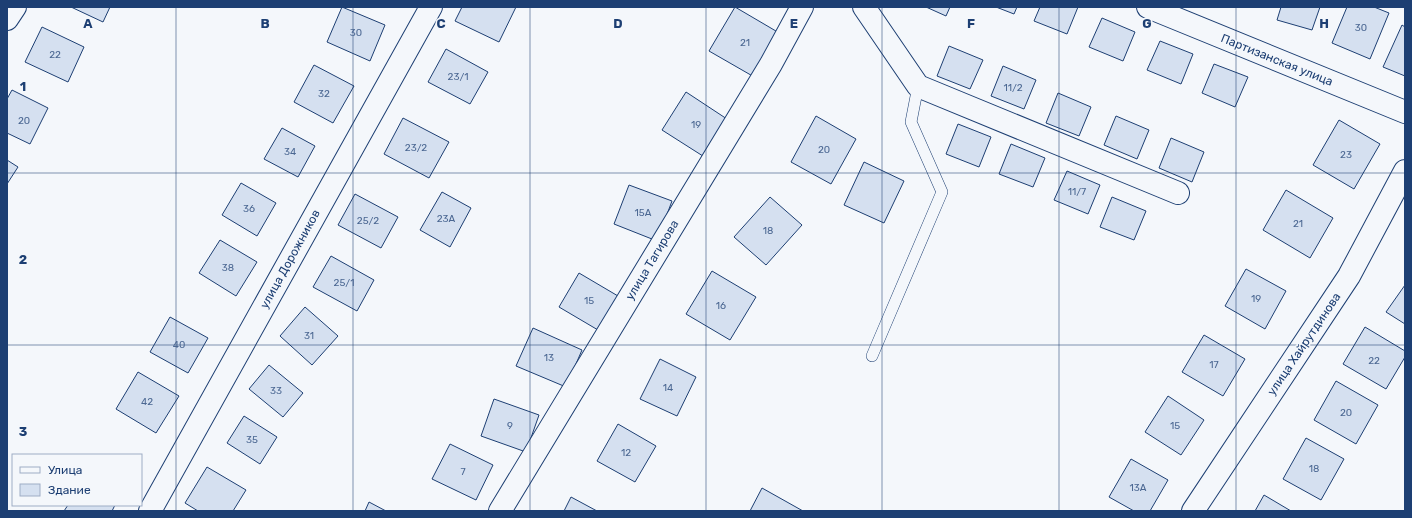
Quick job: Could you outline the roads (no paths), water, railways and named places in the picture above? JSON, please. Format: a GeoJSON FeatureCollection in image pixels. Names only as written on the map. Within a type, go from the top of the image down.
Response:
{"type":"FeatureCollection","features":[{"type":"Feature","properties":{"kind":"street"},"geometry":{"type":"LineString","coordinates":[[7,19],[15,7]]}},
{"type":"Feature","properties":{"kind":"street","name":"улица Дорожников"},"geometry":{"type":"LineString","coordinates":[[150,511],[431,7]]}},
{"type":"Feature","properties":{"kind":"street","name":"улица Тагирова"},"geometry":{"type":"LineString","coordinates":[[500,511],[771,64],[802,7]]}},
{"type":"Feature","properties":{"kind":"street"},"geometry":{"type":"LineString","coordinates":[[864,7],[918,86],[1178,193]]}},
{"type":"Feature","properties":{"kind":"street","name":"Партизанская улица"},"geometry":{"type":"LineString","coordinates":[[1148,7],[1405,112]]}},
{"type":"Feature","properties":{"kind":"street","name":"улица Хайрутдинова"},"geometry":{"type":"LineString","coordinates":[[1193,511],[1349,276],[1405,171]]}},
{"type":"Feature","properties":{"kind":"lane"},"geometry":{"type":"LineString","coordinates":[[872,356],[942,192],[911,122],[918,86]]}}]}
